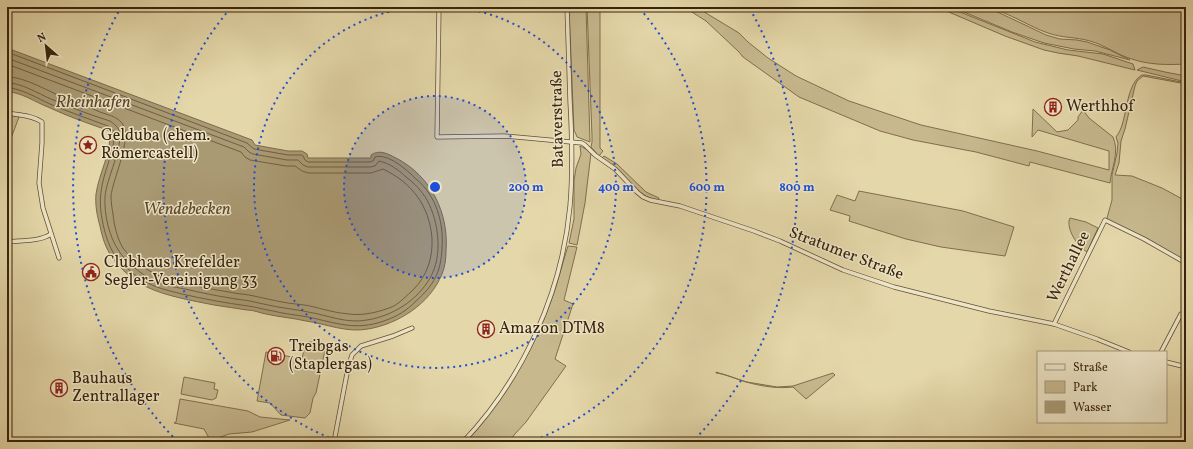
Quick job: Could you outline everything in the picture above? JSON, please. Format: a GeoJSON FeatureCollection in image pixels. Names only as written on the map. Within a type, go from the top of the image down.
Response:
{"type":"FeatureCollection","features":[{"type":"Feature","properties":{"kind":"street","name":"Stratumer Straße"},"geometry":{"type":"LineString","coordinates":[[439,7],[437,137],[504,136],[572,142],[586,145],[595,155],[623,176],[638,192],[650,200],[680,206],[754,231],[780,241],[843,270],[894,287],[989,311],[1054,324],[1127,351]]}},
{"type":"Feature","properties":{"kind":"street","name":"Bataverstraße"},"geometry":{"type":"LineString","coordinates":[[464,442],[492,408],[523,359],[548,302],[562,257],[570,208],[572,176],[567,7]]}},
{"type":"Feature","properties":{"kind":"street"},"geometry":{"type":"LineString","coordinates":[[7,113],[28,116],[42,122],[39,183],[43,208],[59,258]]}},
{"type":"Feature","properties":{"kind":"street","name":"Werthallee"},"geometry":{"type":"LineString","coordinates":[[1054,324],[1105,220],[1144,239],[1186,263]]}},
{"type":"Feature","properties":{"kind":"street"},"geometry":{"type":"LineString","coordinates":[[7,242],[39,239],[51,234]]}},
{"type":"Feature","properties":{"kind":"street"},"geometry":{"type":"LineString","coordinates":[[1162,351],[1181,314],[1186,316]]}},
{"type":"Feature","properties":{"kind":"street"},"geometry":{"type":"LineString","coordinates":[[334,442],[348,368],[352,355],[361,346],[393,336],[412,328]]}},
{"type":"Feature","properties":{"kind":"street"},"geometry":{"type":"LineString","coordinates":[[1167,362],[1186,367]]}},
{"type":"Feature","properties":{"kind":"green space"},"geometry":{"type":"Polygon","coordinates":[[[569,7],[586,7],[590,142],[577,137],[574,131],[569,7]]]}},
{"type":"Feature","properties":{"kind":"green space"},"geometry":{"type":"Polygon","coordinates":[[[587,7],[600,7],[600,148],[603,151],[599,156],[591,147],[592,136],[587,7]]]}},
{"type":"Feature","properties":{"kind":"green space"},"geometry":{"type":"Polygon","coordinates":[[[684,7],[696,7],[739,33],[768,58],[796,76],[849,101],[921,125],[1037,151],[1109,170],[1109,151],[1038,130],[1032,137],[1033,109],[1057,132],[1068,130],[1078,120],[1078,117],[1083,110],[1089,118],[1113,137],[1116,149],[1110,183],[1030,162],[1029,166],[976,152],[913,140],[880,131],[799,97],[743,57],[706,21],[684,7]]]}},
{"type":"Feature","properties":{"kind":"green space"},"geometry":{"type":"Polygon","coordinates":[[[937,7],[960,12],[1035,42],[1068,50],[1103,54],[1133,64],[1135,70],[1078,56],[1044,50],[1005,36],[937,7]]]}},
{"type":"Feature","properties":{"kind":"green space"},"geometry":{"type":"Polygon","coordinates":[[[952,7],[1186,7],[1186,64],[1159,64],[1138,61],[1116,53],[1130,60],[1095,51],[1074,49],[1044,43],[1012,32],[952,7]],[[989,8],[1046,35],[1060,39],[1087,42],[1116,53],[1101,45],[1090,41],[1048,33],[997,10],[989,8]]]}},
{"type":"Feature","properties":{"kind":"green space"},"geometry":{"type":"Polygon","coordinates":[[[1143,67],[1186,76],[1186,82],[1137,70],[1143,67]]]}},
{"type":"Feature","properties":{"kind":"green space"},"geometry":{"type":"Polygon","coordinates":[[[1142,75],[1186,84],[1143,76],[1137,81],[1121,141],[1119,163],[1115,175],[1132,176],[1162,188],[1186,201],[1186,262],[1107,219],[1112,200],[1112,175],[1118,143],[1116,137],[1123,122],[1130,91],[1137,79],[1142,75]]]}},
{"type":"Feature","properties":{"kind":"green space"},"geometry":{"type":"Polygon","coordinates":[[[7,114],[19,117],[7,149],[7,114]]]}},
{"type":"Feature","properties":{"kind":"green space"},"geometry":{"type":"Polygon","coordinates":[[[580,146],[591,153],[585,203],[577,245],[569,243],[574,219],[574,181],[576,168],[581,154],[580,146]]]}},
{"type":"Feature","properties":{"kind":"green space"},"geometry":{"type":"Polygon","coordinates":[[[604,156],[617,164],[646,192],[659,198],[658,200],[647,197],[639,192],[616,169],[602,158],[604,156]]]}},
{"type":"Feature","properties":{"kind":"green space"},"geometry":{"type":"Polygon","coordinates":[[[859,191],[963,211],[1014,227],[1005,256],[941,247],[906,239],[849,221],[850,216],[830,210],[837,195],[855,201],[859,191]]]}},
{"type":"Feature","properties":{"kind":"green space"},"geometry":{"type":"Polygon","coordinates":[[[1070,218],[1086,222],[1098,228],[1087,252],[1083,250],[1073,237],[1069,227],[1070,218]]]}},
{"type":"Feature","properties":{"kind":"green space"},"geometry":{"type":"Polygon","coordinates":[[[568,246],[577,247],[564,300],[573,304],[555,359],[566,366],[510,442],[466,442],[492,410],[526,358],[551,301],[568,246]]]}},
{"type":"Feature","properties":{"kind":"green space"},"geometry":{"type":"Polygon","coordinates":[[[309,342],[321,344],[325,350],[316,393],[313,398],[310,413],[305,418],[281,415],[270,403],[257,401],[266,352],[302,359],[305,345],[309,342]]]}},
{"type":"Feature","properties":{"kind":"green space"},"geometry":{"type":"Polygon","coordinates":[[[833,373],[835,375],[806,399],[793,387],[781,388],[763,386],[746,382],[733,378],[777,387],[793,386],[833,373]]]}},
{"type":"Feature","properties":{"kind":"green space"},"geometry":{"type":"Polygon","coordinates":[[[184,377],[215,383],[214,389],[218,390],[216,398],[212,400],[181,394],[184,377]]]}},
{"type":"Feature","properties":{"kind":"green space"},"geometry":{"type":"Polygon","coordinates":[[[180,399],[248,411],[260,417],[290,420],[252,432],[229,434],[215,439],[209,438],[204,429],[174,423],[176,422],[180,399]]]}},
{"type":"Feature","properties":{"kind":"water","name":"Wendebecken"},"geometry":{"type":"Polygon","coordinates":[[[7,48],[252,140],[255,145],[288,151],[302,151],[307,154],[308,158],[371,158],[371,155],[374,153],[381,152],[396,158],[419,175],[428,185],[441,210],[446,237],[446,257],[445,266],[437,285],[430,295],[412,311],[391,323],[368,329],[352,330],[252,310],[218,306],[189,300],[162,293],[142,284],[123,270],[110,254],[103,239],[98,218],[96,194],[109,148],[110,132],[17,93],[7,92],[7,48]]]}},
{"type":"Feature","properties":{"kind":"place","name":"Werthhof"},"geometry":{"type":"Point","coordinates":[1053,107]}},
{"type":"Feature","properties":{"kind":"place","name":"Gelduba (ehem. Römercastell)"},"geometry":{"type":"Point","coordinates":[88,145]}},
{"type":"Feature","properties":{"kind":"place","name":"Clubhaus Krefelder Segler-Vereinigung 33"},"geometry":{"type":"Point","coordinates":[91,272]}},
{"type":"Feature","properties":{"kind":"place","name":"Amazon DTM8"},"geometry":{"type":"Point","coordinates":[486,329]}},
{"type":"Feature","properties":{"kind":"place","name":"Treibgas (Staplergas)"},"geometry":{"type":"Point","coordinates":[276,356]}},
{"type":"Feature","properties":{"kind":"place","name":"Bauhaus Zentrallager"},"geometry":{"type":"Point","coordinates":[59,388]}},
{"type":"Feature","properties":{"kind":"water label","name":"Rheinhafen"},"geometry":{"type":"Point","coordinates":[93,102]}}]}
